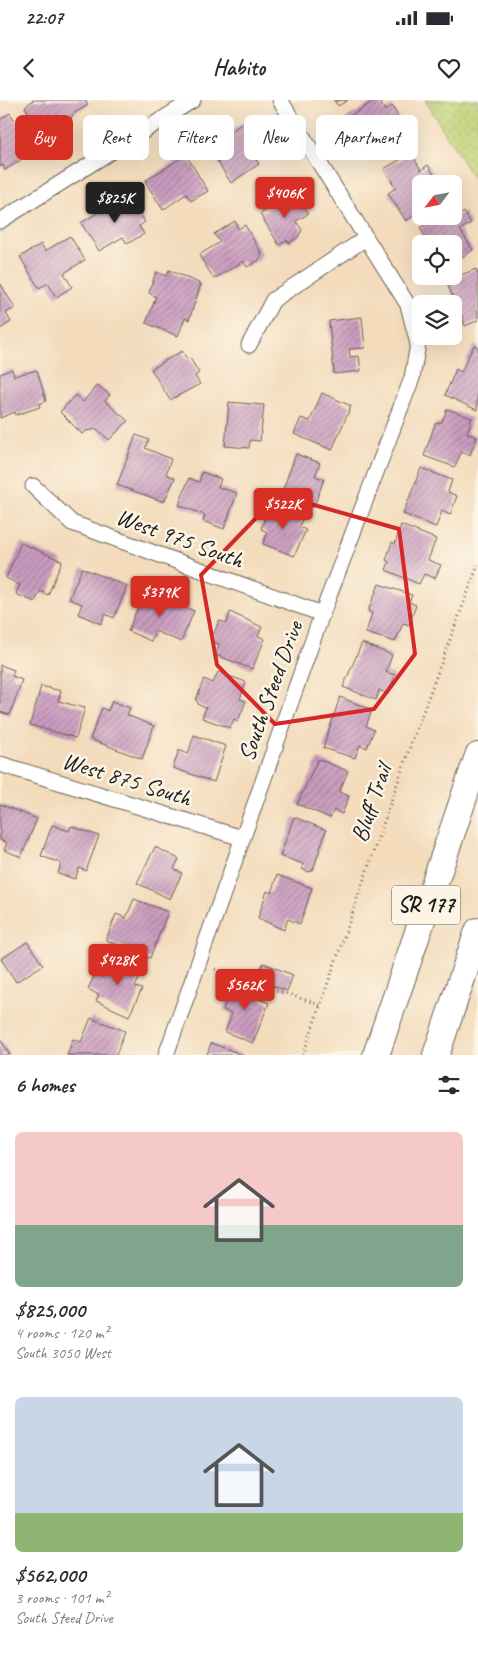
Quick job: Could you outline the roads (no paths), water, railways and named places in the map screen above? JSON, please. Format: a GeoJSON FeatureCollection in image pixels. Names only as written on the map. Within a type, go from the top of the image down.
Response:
{"type":"FeatureCollection","features":[{"type":"Feature","properties":{"kind":"highway","name":"SR 177"},"geometry":{"type":"LineString","coordinates":[[376,1055],[478,756]]}},
{"type":"Feature","properties":{"kind":"highway","name":"SR 177"},"geometry":{"type":"LineString","coordinates":[[436,1055],[478,932]]}},
{"type":"Feature","properties":{"kind":"street"},"geometry":{"type":"LineString","coordinates":[[0,221],[193,100]]}},
{"type":"Feature","properties":{"kind":"street"},"geometry":{"type":"LineString","coordinates":[[249,345],[274,300],[366,238],[280,100]]}},
{"type":"Feature","properties":{"kind":"street","name":"South Steed Drive"},"geometry":{"type":"LineString","coordinates":[[166,1055],[322,614],[412,378],[418,344],[408,305],[366,238]]}},
{"type":"Feature","properties":{"kind":"street","name":"West 975 South"},"geometry":{"type":"LineString","coordinates":[[33,486],[72,523],[322,614]]}},
{"type":"Feature","properties":{"kind":"street","name":"West 875 South"},"geometry":{"type":"LineString","coordinates":[[0,764],[242,838]]}}]}
